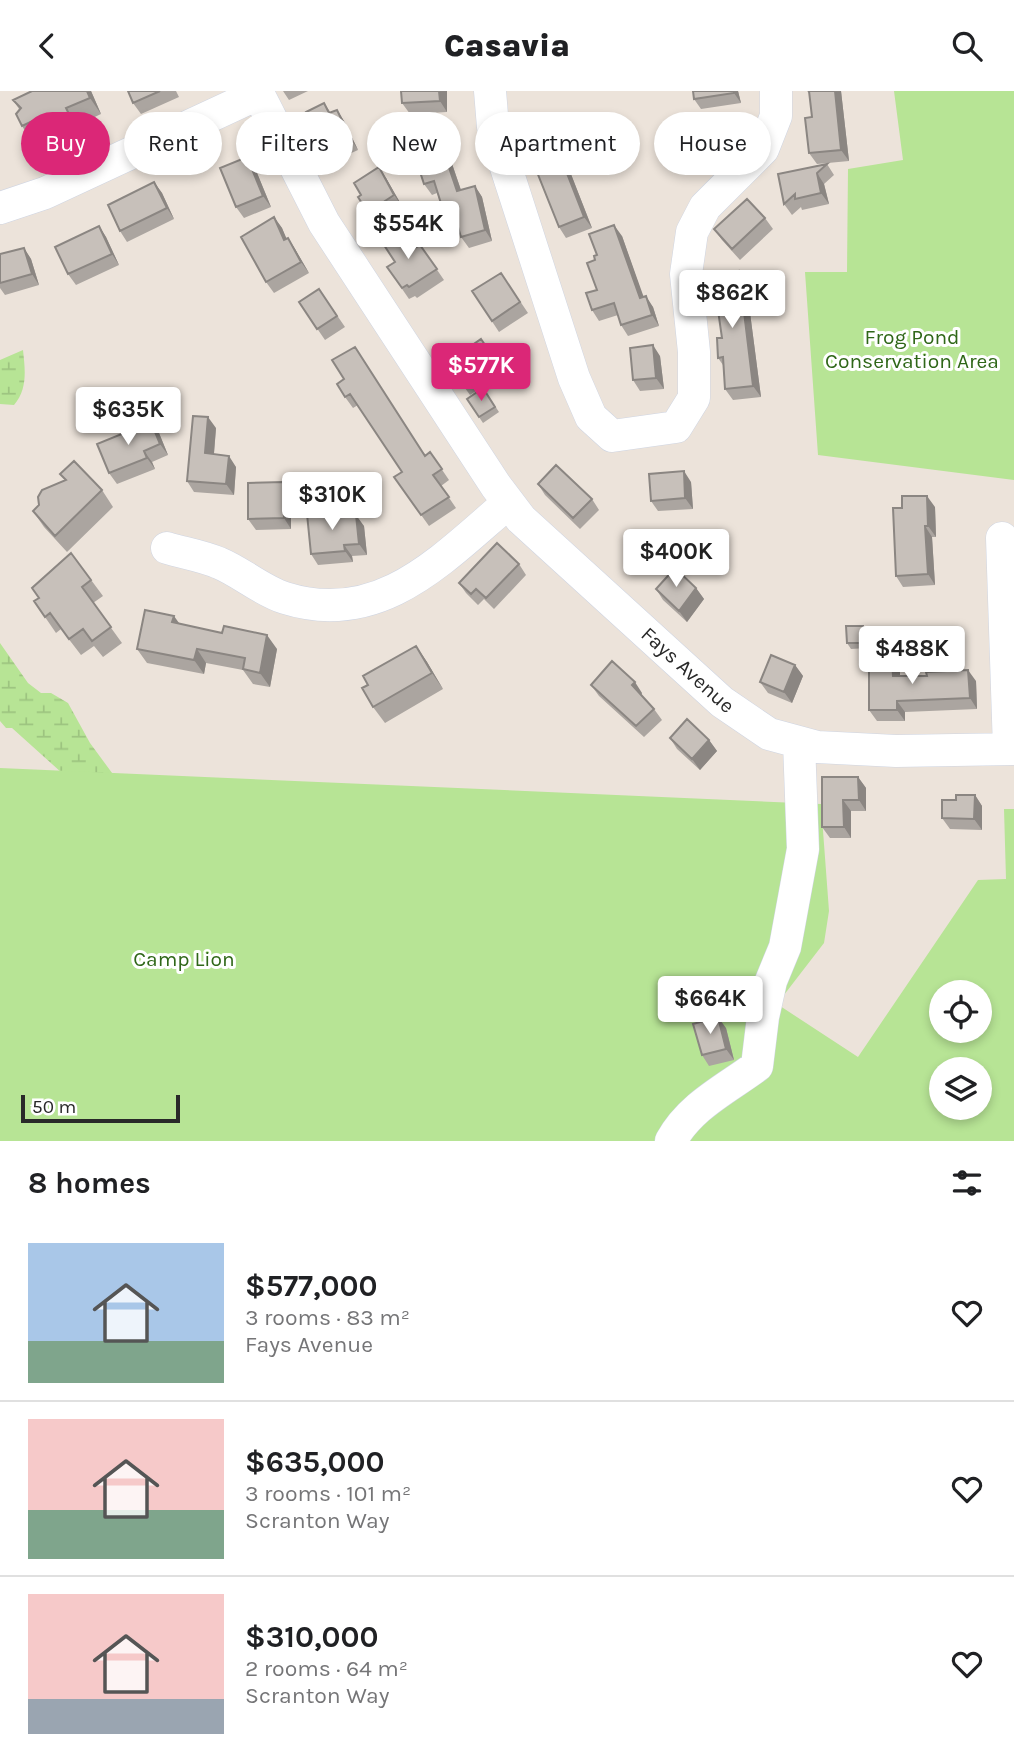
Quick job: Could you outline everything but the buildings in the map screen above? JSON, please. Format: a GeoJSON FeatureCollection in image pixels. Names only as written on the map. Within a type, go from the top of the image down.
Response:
{"type":"FeatureCollection","features":[{"type":"Feature","properties":{"kind":"street"},"geometry":{"type":"LineString","coordinates":[[491,91],[493,127],[565,353],[591,417],[612,436],[676,427],[694,398],[694,352],[686,274],[692,232],[705,207],[762,149],[775,116],[776,91]]}},
{"type":"Feature","properties":{"kind":"street"},"geometry":{"type":"LineString","coordinates":[[0,208],[45,193],[258,93]]}},
{"type":"Feature","properties":{"kind":"street","name":"Fays Avenue"},"geometry":{"type":"LineString","coordinates":[[258,93],[288,158],[324,223],[509,503],[522,519],[722,702],[769,734],[817,747],[896,751],[1011,749]]}},
{"type":"Feature","properties":{"kind":"street"},"geometry":{"type":"LineString","coordinates":[[167,548],[218,562],[282,597],[313,605],[341,605],[392,593],[417,578],[509,503]]}},
{"type":"Feature","properties":{"kind":"street"},"geometry":{"type":"LineString","coordinates":[[1002,538],[1011,749]]}},
{"type":"Feature","properties":{"kind":"street"},"geometry":{"type":"LineString","coordinates":[[671,1141],[679,1125],[695,1109],[757,1066],[763,1017],[771,981],[785,947],[803,849],[799,743]]}},
{"type":"Feature","properties":{"kind":"green space","name":"Frog Pond Conservation Area"},"geometry":{"type":"Polygon","coordinates":[[[894,91],[1014,91],[1014,480],[818,455],[805,272],[847,272],[848,169],[903,160],[894,91]]]}},
{"type":"Feature","properties":{"kind":"green space"},"geometry":{"type":"Polygon","coordinates":[[[23,350],[22,392],[14,405],[0,404],[0,360],[23,350]]]}},
{"type":"Feature","properties":{"kind":"green space"},"geometry":{"type":"Polygon","coordinates":[[[0,643],[28,683],[41,693],[51,693],[68,703],[90,743],[115,777],[62,773],[12,728],[6,728],[0,721],[0,643]]]}},
{"type":"Feature","properties":{"kind":"green space","name":"Camp Lion"},"geometry":{"type":"Polygon","coordinates":[[[0,768],[821,804],[829,911],[824,943],[777,1004],[858,1057],[978,880],[1006,879],[1004,809],[1014,809],[1014,1141],[0,1141],[0,768]]]}}]}
